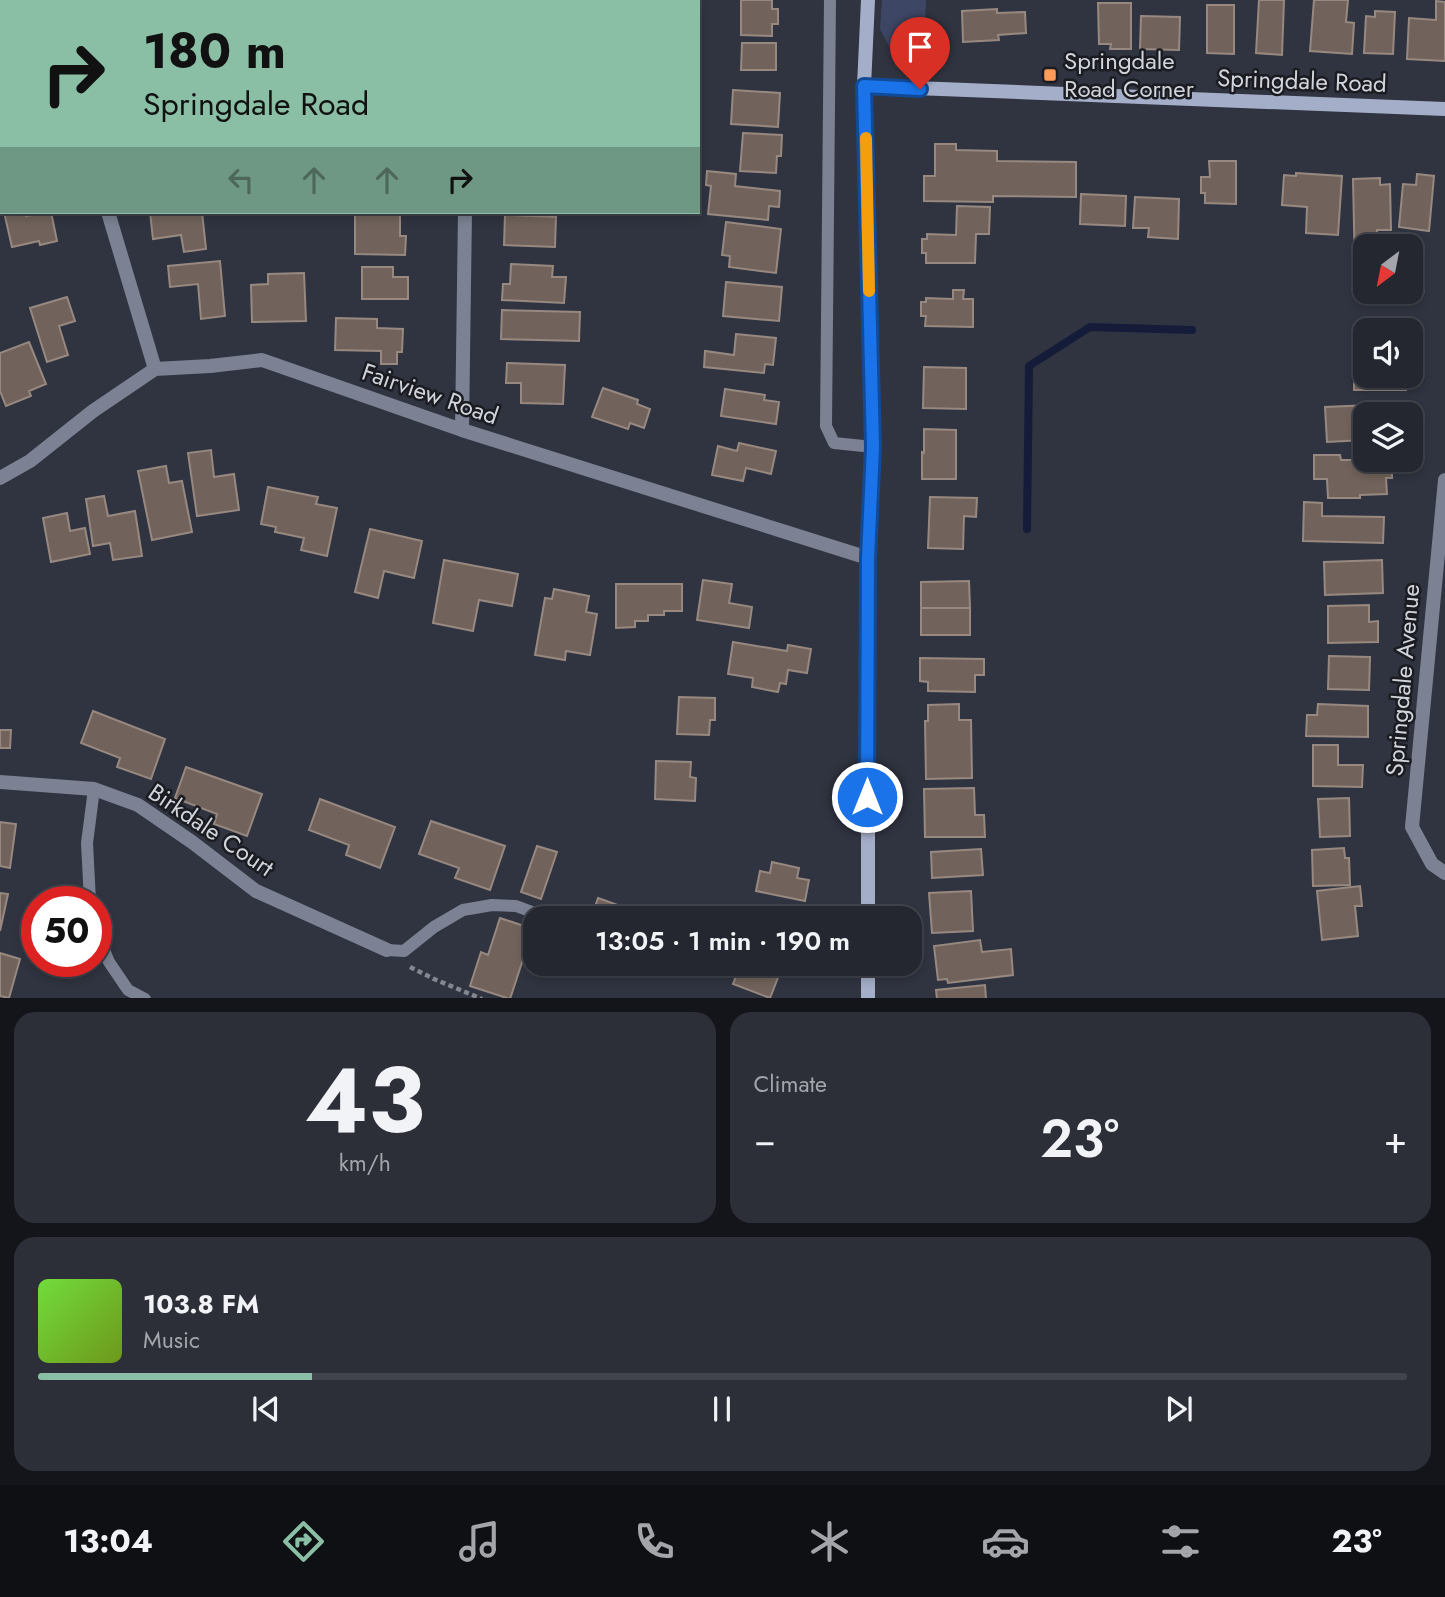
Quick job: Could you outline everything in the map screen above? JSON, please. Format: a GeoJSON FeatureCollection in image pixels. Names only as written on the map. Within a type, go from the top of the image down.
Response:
{"type":"FeatureCollection","features":[{"type":"Feature","properties":{"kind":"main road"},"geometry":{"type":"LineString","coordinates":[[868,0],[864,86],[873,447],[868,558],[868,906]]}},
{"type":"Feature","properties":{"kind":"main road","name":"Springdale Road"},"geometry":{"type":"LineString","coordinates":[[864,86],[1445,109]]}},
{"type":"Feature","properties":{"kind":"main road"},"geometry":{"type":"LineString","coordinates":[[868,976],[868,998]]}},
{"type":"Feature","properties":{"kind":"street"},"geometry":{"type":"LineString","coordinates":[[0,478],[30,461],[93,411],[155,369],[109,214]]}},
{"type":"Feature","properties":{"kind":"street"},"geometry":{"type":"LineString","coordinates":[[463,430],[465,214]]}},
{"type":"Feature","properties":{"kind":"street","name":"Fairview Road"},"geometry":{"type":"LineString","coordinates":[[155,369],[262,360],[463,430],[868,558]]}},
{"type":"Feature","properties":{"kind":"street","name":"Springdale Avenue"},"geometry":{"type":"LineString","coordinates":[[1445,480],[1412,827],[1432,864],[1445,873]]}},
{"type":"Feature","properties":{"kind":"street","name":"Birkdale Court"},"geometry":{"type":"LineString","coordinates":[[0,782],[94,789],[138,805],[256,891],[387,950]]}},
{"type":"Feature","properties":{"kind":"lane"},"geometry":{"type":"LineString","coordinates":[[830,0],[826,426],[834,443],[873,447]]}},
{"type":"Feature","properties":{"kind":"lane"},"geometry":{"type":"LineString","coordinates":[[89,886],[86,842],[94,789]]}},
{"type":"Feature","properties":{"kind":"lane"},"geometry":{"type":"LineString","coordinates":[[387,950],[404,951],[434,927],[463,909],[492,905],[523,909]]}},
{"type":"Feature","properties":{"kind":"lane"},"geometry":{"type":"LineString","coordinates":[[112,966],[128,990],[143,998]]}},
{"type":"Feature","properties":{"kind":"path"},"geometry":{"type":"LineString","coordinates":[[387,950],[401,963],[480,998]]}},
{"type":"Feature","properties":{"kind":"shaded area"},"geometry":{"type":"Polygon","coordinates":[[[882,0],[926,0],[925,22],[942,66],[901,69],[880,29],[882,0]]]}},
{"type":"Feature","properties":{"kind":"building"},"geometry":{"type":"Polygon","coordinates":[[[741,0],[772,0],[772,9],[778,9],[778,24],[772,24],[772,36],[741,35],[741,0]]]}},
{"type":"Feature","properties":{"kind":"building"},"geometry":{"type":"Polygon","coordinates":[[[1259,0],[1284,0],[1282,55],[1256,53],[1259,0]]]}},
{"type":"Feature","properties":{"kind":"building"},"geometry":{"type":"Polygon","coordinates":[[[1314,0],[1348,0],[1346,22],[1354,23],[1352,54],[1310,51],[1314,0]]]}},
{"type":"Feature","properties":{"kind":"building"},"geometry":{"type":"Polygon","coordinates":[[[1436,1],[1445,2],[1445,61],[1407,59],[1409,18],[1436,20],[1436,1]]]}},
{"type":"Feature","properties":{"kind":"building"},"geometry":{"type":"Polygon","coordinates":[[[1098,3],[1131,3],[1131,49],[1110,49],[1111,44],[1099,44],[1098,3]]]}},
{"type":"Feature","properties":{"kind":"building"},"geometry":{"type":"Polygon","coordinates":[[[1207,5],[1234,5],[1234,54],[1207,53],[1207,5]]]}},
{"type":"Feature","properties":{"kind":"building"},"geometry":{"type":"Polygon","coordinates":[[[997,9],[997,13],[1025,12],[1026,33],[998,35],[999,40],[963,42],[962,11],[997,9]]]}},
{"type":"Feature","properties":{"kind":"building"},"geometry":{"type":"Polygon","coordinates":[[[1375,11],[1395,12],[1393,54],[1364,53],[1366,16],[1375,17],[1375,11]]]}},
{"type":"Feature","properties":{"kind":"building"},"geometry":{"type":"Polygon","coordinates":[[[1141,16],[1180,17],[1179,50],[1140,49],[1141,16]]]}},
{"type":"Feature","properties":{"kind":"building"},"geometry":{"type":"Polygon","coordinates":[[[742,43],[776,43],[776,70],[741,70],[742,43]]]}},
{"type":"Feature","properties":{"kind":"building"},"geometry":{"type":"Polygon","coordinates":[[[733,90],[780,93],[778,127],[731,124],[733,90]]]}},
{"type":"Feature","properties":{"kind":"building"},"geometry":{"type":"Polygon","coordinates":[[[743,133],[782,135],[781,156],[777,156],[776,173],[740,171],[743,133]]]}},
{"type":"Feature","properties":{"kind":"building"},"geometry":{"type":"Polygon","coordinates":[[[935,144],[956,144],[956,150],[997,151],[997,161],[1076,162],[1076,197],[993,196],[993,202],[924,201],[924,176],[935,176],[935,144]]]}},
{"type":"Feature","properties":{"kind":"building"},"geometry":{"type":"Polygon","coordinates":[[[1209,161],[1236,161],[1236,204],[1205,203],[1205,193],[1201,193],[1201,177],[1210,177],[1209,161]]]}},
{"type":"Feature","properties":{"kind":"building"},"geometry":{"type":"Polygon","coordinates":[[[707,171],[736,174],[735,186],[780,191],[779,207],[769,206],[768,220],[708,214],[711,186],[706,185],[707,171]]]}},
{"type":"Feature","properties":{"kind":"building"},"geometry":{"type":"Polygon","coordinates":[[[1296,173],[1342,176],[1338,235],[1306,233],[1307,207],[1282,205],[1284,175],[1296,176],[1296,173]]]}},
{"type":"Feature","properties":{"kind":"building"},"geometry":{"type":"Polygon","coordinates":[[[1417,174],[1434,176],[1429,231],[1399,227],[1403,184],[1416,185],[1417,174]]]}},
{"type":"Feature","properties":{"kind":"building"},"geometry":{"type":"Polygon","coordinates":[[[1380,178],[1380,185],[1390,184],[1391,230],[1377,230],[1377,234],[1354,234],[1353,179],[1380,178]]]}},
{"type":"Feature","properties":{"kind":"building"},"geometry":{"type":"Polygon","coordinates":[[[1081,194],[1126,196],[1125,226],[1080,224],[1081,194]]]}},
{"type":"Feature","properties":{"kind":"building"},"geometry":{"type":"Polygon","coordinates":[[[1135,197],[1179,199],[1178,239],[1148,237],[1149,228],[1133,228],[1135,197]]]}},
{"type":"Feature","properties":{"kind":"building"},"geometry":{"type":"Polygon","coordinates":[[[957,206],[990,207],[989,234],[976,234],[975,263],[926,263],[926,253],[922,253],[922,239],[927,239],[927,234],[956,235],[957,206]]]}},
{"type":"Feature","properties":{"kind":"building"},"geometry":{"type":"Polygon","coordinates":[[[4,214],[51,214],[57,241],[40,245],[39,241],[12,247],[4,214]]]}},
{"type":"Feature","properties":{"kind":"building"},"geometry":{"type":"Polygon","coordinates":[[[150,214],[202,214],[206,249],[184,252],[181,235],[153,239],[150,214]]]}},
{"type":"Feature","properties":{"kind":"building"},"geometry":{"type":"Polygon","coordinates":[[[355,214],[400,214],[400,236],[406,236],[405,255],[355,254],[355,214]]]}},
{"type":"Feature","properties":{"kind":"building"},"geometry":{"type":"Polygon","coordinates":[[[505,215],[556,217],[555,247],[504,245],[505,215]]]}},
{"type":"Feature","properties":{"kind":"building"},"geometry":{"type":"Polygon","coordinates":[[[726,222],[781,229],[776,273],[729,267],[730,256],[722,255],[726,222]]]}},
{"type":"Feature","properties":{"kind":"building"},"geometry":{"type":"Polygon","coordinates":[[[220,261],[225,316],[201,319],[198,284],[170,287],[168,266],[220,261]]]}},
{"type":"Feature","properties":{"kind":"building"},"geometry":{"type":"Polygon","coordinates":[[[511,264],[553,266],[552,277],[566,277],[564,303],[502,300],[503,284],[510,284],[511,264]]]}},
{"type":"Feature","properties":{"kind":"building"},"geometry":{"type":"Polygon","coordinates":[[[362,267],[393,267],[393,277],[408,277],[408,299],[362,299],[362,267]]]}},
{"type":"Feature","properties":{"kind":"building"},"geometry":{"type":"Polygon","coordinates":[[[304,273],[306,321],[252,322],[251,285],[268,284],[268,274],[304,273]]]}},
{"type":"Feature","properties":{"kind":"building"},"geometry":{"type":"Polygon","coordinates":[[[726,282],[782,287],[779,321],[723,316],[726,282]]]}},
{"type":"Feature","properties":{"kind":"building"},"geometry":{"type":"Polygon","coordinates":[[[953,290],[964,290],[963,299],[973,299],[973,327],[925,326],[926,316],[921,316],[921,302],[926,302],[926,298],[953,299],[953,290]]]}},
{"type":"Feature","properties":{"kind":"building"},"geometry":{"type":"Polygon","coordinates":[[[67,297],[75,321],[59,326],[68,355],[47,362],[30,308],[67,297]]]}},
{"type":"Feature","properties":{"kind":"building"},"geometry":{"type":"Polygon","coordinates":[[[502,310],[580,312],[579,341],[501,339],[502,310]]]}},
{"type":"Feature","properties":{"kind":"building"},"geometry":{"type":"Polygon","coordinates":[[[336,318],[377,319],[377,328],[403,329],[402,352],[397,352],[397,364],[381,364],[381,351],[335,350],[336,318]]]}},
{"type":"Feature","properties":{"kind":"building"},"geometry":{"type":"Polygon","coordinates":[[[736,334],[776,338],[773,365],[765,364],[764,373],[704,367],[705,351],[734,355],[736,334]]]}},
{"type":"Feature","properties":{"kind":"building"},"geometry":{"type":"Polygon","coordinates":[[[29,342],[46,384],[29,391],[31,396],[6,406],[0,391],[0,353],[29,342]]]}},
{"type":"Feature","properties":{"kind":"building"},"geometry":{"type":"Polygon","coordinates":[[[507,363],[565,365],[563,404],[521,403],[521,383],[506,383],[507,363]]]}},
{"type":"Feature","properties":{"kind":"building"},"geometry":{"type":"Polygon","coordinates":[[[924,367],[966,368],[966,409],[923,408],[924,367]]]}},
{"type":"Feature","properties":{"kind":"building"},"geometry":{"type":"Polygon","coordinates":[[[603,388],[638,400],[637,404],[650,409],[644,428],[630,423],[628,429],[592,417],[603,388]]]}},
{"type":"Feature","properties":{"kind":"building"},"geometry":{"type":"Polygon","coordinates":[[[1354,388],[1406,388],[1406,390],[1354,388]]]}},
{"type":"Feature","properties":{"kind":"building"},"geometry":{"type":"Polygon","coordinates":[[[725,389],[765,395],[764,400],[779,402],[776,424],[721,416],[725,389]]]}},
{"type":"Feature","properties":{"kind":"building"},"geometry":{"type":"Polygon","coordinates":[[[1353,406],[1353,441],[1327,442],[1325,407],[1353,406]]]}},
{"type":"Feature","properties":{"kind":"building"},"geometry":{"type":"Polygon","coordinates":[[[924,429],[956,430],[956,479],[922,479],[924,429]]]}},
{"type":"Feature","properties":{"kind":"building"},"geometry":{"type":"Polygon","coordinates":[[[739,443],[776,451],[771,474],[746,468],[743,481],[712,475],[718,446],[737,451],[739,443]]]}},
{"type":"Feature","properties":{"kind":"building"},"geometry":{"type":"Polygon","coordinates":[[[211,450],[214,477],[234,474],[239,510],[197,516],[188,453],[211,450]]]}},
{"type":"Feature","properties":{"kind":"building"},"geometry":{"type":"Polygon","coordinates":[[[1314,455],[1340,455],[1341,460],[1353,460],[1353,472],[1392,472],[1392,478],[1386,478],[1387,494],[1360,495],[1360,498],[1328,498],[1327,479],[1314,479],[1314,455]]]}},
{"type":"Feature","properties":{"kind":"building"},"geometry":{"type":"Polygon","coordinates":[[[166,466],[169,483],[182,481],[192,532],[152,540],[138,471],[166,466]]]}},
{"type":"Feature","properties":{"kind":"building"},"geometry":{"type":"Polygon","coordinates":[[[268,487],[318,497],[316,504],[337,508],[327,556],[301,550],[304,538],[275,532],[276,527],[261,524],[268,487]]]}},
{"type":"Feature","properties":{"kind":"building"},"geometry":{"type":"Polygon","coordinates":[[[104,496],[108,516],[135,511],[142,556],[113,560],[110,543],[93,546],[86,499],[104,496]]]}},
{"type":"Feature","properties":{"kind":"building"},"geometry":{"type":"Polygon","coordinates":[[[930,497],[977,498],[976,517],[964,516],[963,549],[928,548],[930,497]]]}},
{"type":"Feature","properties":{"kind":"building"},"geometry":{"type":"Polygon","coordinates":[[[1304,502],[1322,503],[1322,516],[1384,517],[1383,543],[1303,541],[1304,502]]]}},
{"type":"Feature","properties":{"kind":"building"},"geometry":{"type":"Polygon","coordinates":[[[67,513],[70,531],[85,528],[90,554],[51,562],[43,518],[67,513]]]}},
{"type":"Feature","properties":{"kind":"building"},"geometry":{"type":"Polygon","coordinates":[[[370,529],[422,541],[414,578],[384,571],[378,598],[355,592],[370,529]]]}},
{"type":"Feature","properties":{"kind":"building"},"geometry":{"type":"Polygon","coordinates":[[[444,560],[518,574],[512,606],[479,600],[473,631],[433,623],[444,560]]]}},
{"type":"Feature","properties":{"kind":"building"},"geometry":{"type":"Polygon","coordinates":[[[1382,560],[1383,593],[1325,595],[1324,562],[1382,560]]]}},
{"type":"Feature","properties":{"kind":"building"},"geometry":{"type":"Polygon","coordinates":[[[703,580],[732,584],[729,603],[752,607],[749,628],[697,620],[703,580]]]}},
{"type":"Feature","properties":{"kind":"building"},"geometry":{"type":"Polygon","coordinates":[[[969,581],[970,608],[921,608],[921,582],[969,581]]]}},
{"type":"Feature","properties":{"kind":"building"},"geometry":{"type":"Polygon","coordinates":[[[616,584],[682,584],[682,611],[664,611],[664,615],[648,615],[648,621],[635,621],[635,627],[616,628],[616,584]]]}},
{"type":"Feature","properties":{"kind":"building"},"geometry":{"type":"Polygon","coordinates":[[[554,589],[589,596],[586,612],[597,614],[590,655],[566,651],[565,660],[535,655],[545,598],[552,599],[554,589]]]}},
{"type":"Feature","properties":{"kind":"building"},"geometry":{"type":"Polygon","coordinates":[[[1369,605],[1369,622],[1378,621],[1378,642],[1328,643],[1328,606],[1369,605]]]}},
{"type":"Feature","properties":{"kind":"building"},"geometry":{"type":"Polygon","coordinates":[[[921,608],[970,608],[970,635],[921,635],[921,608]]]}},
{"type":"Feature","properties":{"kind":"building"},"geometry":{"type":"Polygon","coordinates":[[[733,642],[787,651],[788,645],[811,649],[807,673],[788,670],[786,684],[780,683],[778,692],[752,687],[753,678],[728,674],[733,642]]]}},
{"type":"Feature","properties":{"kind":"building"},"geometry":{"type":"Polygon","coordinates":[[[1329,656],[1370,657],[1369,690],[1328,689],[1329,656]]]}},
{"type":"Feature","properties":{"kind":"building"},"geometry":{"type":"Polygon","coordinates":[[[920,658],[984,659],[984,675],[975,675],[975,692],[928,691],[928,682],[920,681],[920,658]]]}},
{"type":"Feature","properties":{"kind":"building"},"geometry":{"type":"Polygon","coordinates":[[[679,697],[715,698],[715,720],[710,720],[709,735],[677,734],[679,697]]]}},
{"type":"Feature","properties":{"kind":"building"},"geometry":{"type":"Polygon","coordinates":[[[959,704],[959,720],[971,720],[972,778],[926,779],[925,721],[928,721],[928,705],[959,704]]]}},
{"type":"Feature","properties":{"kind":"building"},"geometry":{"type":"Polygon","coordinates":[[[1318,704],[1368,706],[1368,737],[1306,736],[1307,715],[1317,715],[1318,704]]]}},
{"type":"Feature","properties":{"kind":"building"},"geometry":{"type":"Polygon","coordinates":[[[93,711],[165,739],[151,779],[117,767],[120,758],[81,743],[93,711]]]}},
{"type":"Feature","properties":{"kind":"building"},"geometry":{"type":"Polygon","coordinates":[[[0,730],[11,730],[10,748],[0,748],[0,730]]]}},
{"type":"Feature","properties":{"kind":"building"},"geometry":{"type":"Polygon","coordinates":[[[1313,745],[1338,745],[1338,765],[1363,765],[1362,787],[1313,786],[1313,745]]]}},
{"type":"Feature","properties":{"kind":"building"},"geometry":{"type":"Polygon","coordinates":[[[656,761],[691,762],[690,777],[696,778],[695,801],[655,799],[656,761]]]}},
{"type":"Feature","properties":{"kind":"building"},"geometry":{"type":"Polygon","coordinates":[[[186,767],[262,794],[247,836],[214,824],[217,814],[175,798],[186,767]]]}},
{"type":"Feature","properties":{"kind":"building"},"geometry":{"type":"Polygon","coordinates":[[[974,788],[975,815],[984,815],[985,837],[925,837],[924,789],[974,788]]]}},
{"type":"Feature","properties":{"kind":"building"},"geometry":{"type":"Polygon","coordinates":[[[1349,798],[1350,836],[1320,837],[1318,799],[1349,798]]]}},
{"type":"Feature","properties":{"kind":"building"},"geometry":{"type":"Polygon","coordinates":[[[320,799],[395,827],[380,868],[346,855],[349,845],[309,830],[320,799]]]}},
{"type":"Feature","properties":{"kind":"building"},"geometry":{"type":"Polygon","coordinates":[[[431,821],[505,846],[490,890],[455,878],[459,868],[419,854],[431,821]]]}},
{"type":"Feature","properties":{"kind":"building"},"geometry":{"type":"Polygon","coordinates":[[[0,822],[16,824],[10,868],[0,866],[0,822]]]}},
{"type":"Feature","properties":{"kind":"building"},"geometry":{"type":"Polygon","coordinates":[[[537,846],[557,852],[541,899],[521,892],[537,846]]]}},
{"type":"Feature","properties":{"kind":"building"},"geometry":{"type":"Polygon","coordinates":[[[1344,848],[1345,858],[1349,858],[1350,885],[1313,886],[1312,850],[1344,848]]]}},
{"type":"Feature","properties":{"kind":"building"},"geometry":{"type":"Polygon","coordinates":[[[981,849],[983,875],[932,878],[931,852],[981,849]]]}},
{"type":"Feature","properties":{"kind":"building"},"geometry":{"type":"Polygon","coordinates":[[[772,862],[799,868],[797,878],[809,880],[805,901],[756,891],[760,871],[770,873],[772,862]]]}},
{"type":"Feature","properties":{"kind":"building"},"geometry":{"type":"Polygon","coordinates":[[[1360,886],[1362,906],[1355,906],[1358,936],[1322,940],[1317,891],[1360,886]]]}},
{"type":"Feature","properties":{"kind":"building"},"geometry":{"type":"Polygon","coordinates":[[[971,891],[973,931],[932,933],[929,893],[971,891]]]}},
{"type":"Feature","properties":{"kind":"building"},"geometry":{"type":"Polygon","coordinates":[[[0,893],[8,894],[0,931],[0,893]]]}},
{"type":"Feature","properties":{"kind":"building"},"geometry":{"type":"Polygon","coordinates":[[[598,898],[618,905],[618,906],[595,906],[598,898]]]}},
{"type":"Feature","properties":{"kind":"building"},"geometry":{"type":"Polygon","coordinates":[[[500,918],[523,926],[523,959],[510,998],[470,986],[481,952],[488,955],[500,918]]]}},
{"type":"Feature","properties":{"kind":"building"},"geometry":{"type":"Polygon","coordinates":[[[980,940],[982,952],[1011,949],[1013,975],[948,983],[947,979],[938,980],[934,946],[980,940]]]}},
{"type":"Feature","properties":{"kind":"building"},"geometry":{"type":"Polygon","coordinates":[[[0,953],[20,959],[9,998],[0,996],[0,953]]]}},
{"type":"Feature","properties":{"kind":"building"},"geometry":{"type":"Polygon","coordinates":[[[736,976],[779,976],[770,998],[733,984],[736,976]]]}},
{"type":"Feature","properties":{"kind":"building"},"geometry":{"type":"Polygon","coordinates":[[[985,985],[986,998],[937,998],[936,990],[985,985]]]}},
{"type":"Feature","properties":{"kind":"waterway"},"geometry":{"type":"LineString","coordinates":[[1027,529],[1029,366],[1090,327],[1192,330]]}},
{"type":"Feature","properties":{"kind":"slow traffic"},"geometry":{"type":"LineString","coordinates":[[866,138],[869,291]]}},
{"type":"Feature","properties":{"kind":"place","name":"Springdale Road Corner"},"geometry":{"type":"Point","coordinates":[1050,75]}},
{"type":"Feature","properties":{"kind":"route"},"geometry":{"type":"LineString","coordinates":[[867,797],[868,558],[873,447],[864,86],[920,89]]}}]}
